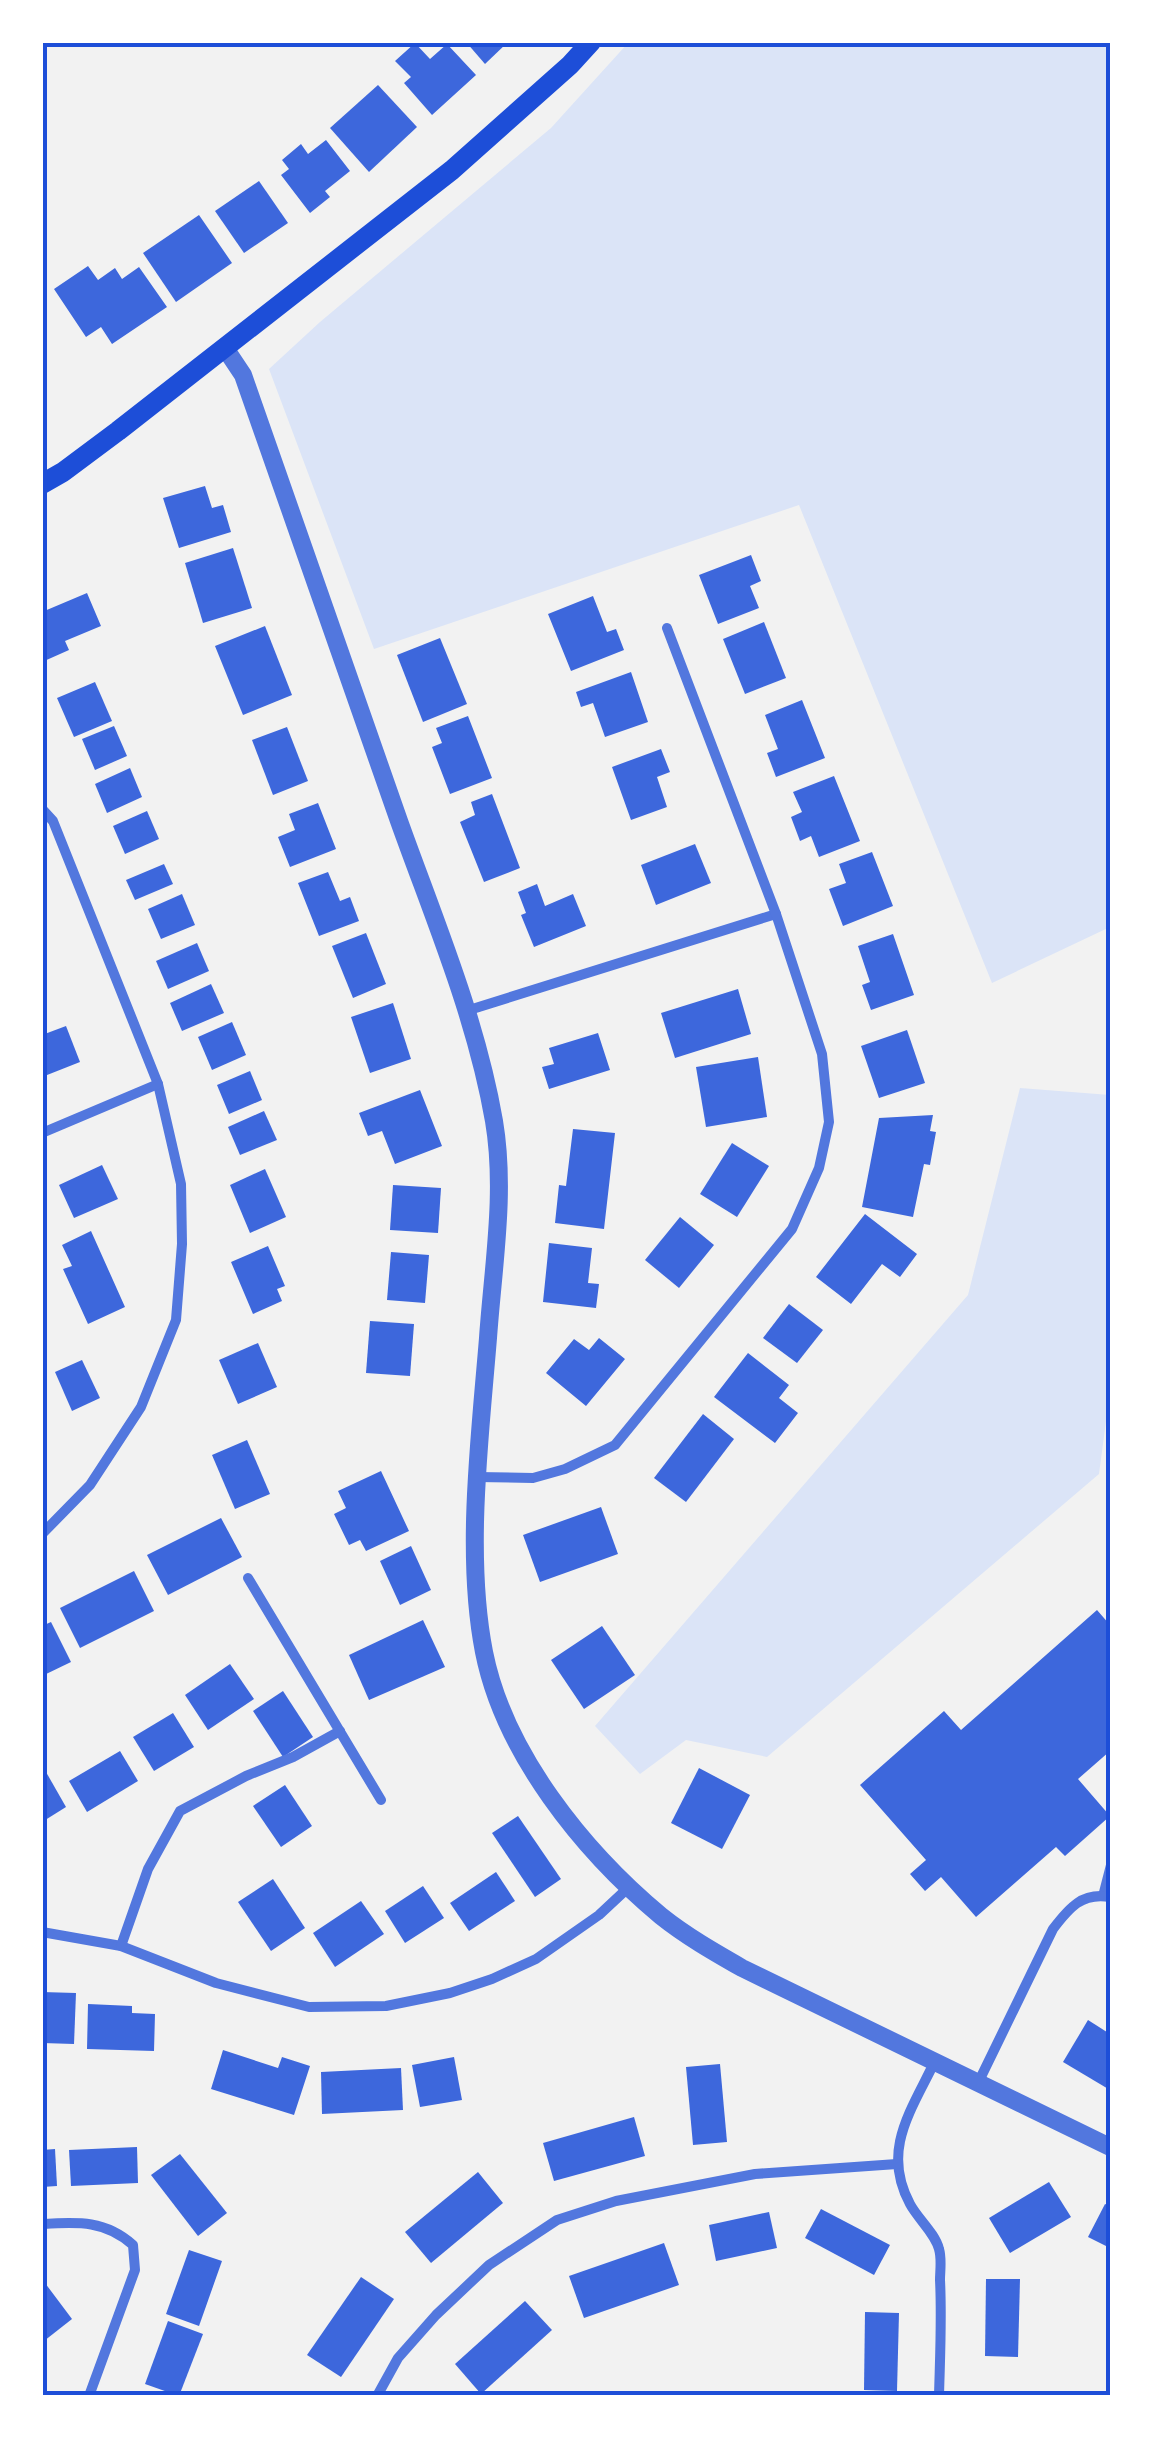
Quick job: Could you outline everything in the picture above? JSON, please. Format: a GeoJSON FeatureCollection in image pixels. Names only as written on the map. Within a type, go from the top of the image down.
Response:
{"type":"FeatureCollection","features":[{"type":"Feature","properties":{"kind":"main road"},"geometry":{"type":"LineString","coordinates":[[42,484],[76,462],[452,170],[591,42]]}},
{"type":"Feature","properties":{"kind":"street"},"geometry":{"type":"LineString","coordinates":[[224,348],[243,375],[466,1011],[494,1121],[500,1182],[477,1477],[479,1610],[494,1692],[508,1728],[548,1792],[588,1843],[663,1918],[742,1968],[1110,2146]]}},
{"type":"Feature","properties":{"kind":"street"},"geometry":{"type":"LineString","coordinates":[[477,1477],[533,1478],[565,1469],[616,1445],[792,1228],[818,1168],[828,1122],[822,1054],[776,914],[667,628]]}},
{"type":"Feature","properties":{"kind":"street"},"geometry":{"type":"LineString","coordinates":[[42,809],[53,822],[158,1084],[181,1184],[182,1244],[176,1320],[141,1408],[90,1485],[42,1534]]}},
{"type":"Feature","properties":{"kind":"street"},"geometry":{"type":"LineString","coordinates":[[466,1011],[776,914]]}},
{"type":"Feature","properties":{"kind":"street"},"geometry":{"type":"LineString","coordinates":[[42,1133],[158,1084]]}},
{"type":"Feature","properties":{"kind":"street"},"geometry":{"type":"LineString","coordinates":[[248,1578],[381,1800]]}},
{"type":"Feature","properties":{"kind":"street"},"geometry":{"type":"LineString","coordinates":[[121,1946],[148,1869],[180,1811],[340,1730]]}},
{"type":"Feature","properties":{"kind":"street"},"geometry":{"type":"LineString","coordinates":[[42,1932],[121,1946],[216,1983],[309,2007],[386,2006],[492,1980],[536,1959],[600,1915],[629,1887]]}},
{"type":"Feature","properties":{"kind":"street"},"geometry":{"type":"LineString","coordinates":[[979,2081],[1053,1929],[1069,1908],[1086,1898],[1106,1897]]}},
{"type":"Feature","properties":{"kind":"street"},"geometry":{"type":"LineString","coordinates":[[935,2060],[903,2128],[896,2164],[913,2210],[939,2248],[939,2396]]}},
{"type":"Feature","properties":{"kind":"street"},"geometry":{"type":"LineString","coordinates":[[377,2396],[398,2358],[436,2315],[489,2266],[558,2220],[616,2201],[755,2174],[896,2164]]}},
{"type":"Feature","properties":{"kind":"street"},"geometry":{"type":"LineString","coordinates":[[42,2224],[83,2221],[120,2234],[133,2246],[135,2270],[89,2396]]}},
{"type":"Feature","properties":{"kind":"lane"},"geometry":{"type":"LineString","coordinates":[[1106,1897],[1110,1865]]}},
{"type":"Feature","properties":{"kind":"shaded area"},"geometry":{"type":"Polygon","coordinates":[[[628,43],[1110,43],[1110,927],[992,983],[799,505],[374,649],[269,369],[551,128],[628,43]]]}},
{"type":"Feature","properties":{"kind":"shaded area"},"geometry":{"type":"Polygon","coordinates":[[[1020,1088],[1110,1095],[1110,1391],[1099,1474],[767,1757],[686,1740],[640,1774],[595,1726],[968,1295],[1020,1088]]]}},
{"type":"Feature","properties":{"kind":"building"},"geometry":{"type":"Polygon","coordinates":[[[466,42],[508,42],[485,64],[466,42]]]}},
{"type":"Feature","properties":{"kind":"building"},"geometry":{"type":"Polygon","coordinates":[[[415,43],[430,59],[447,44],[476,75],[432,115],[404,83],[411,77],[395,61],[415,43]]]}},
{"type":"Feature","properties":{"kind":"building"},"geometry":{"type":"Polygon","coordinates":[[[378,85],[417,127],[369,172],[330,128],[378,85]]]}},
{"type":"Feature","properties":{"kind":"building"},"geometry":{"type":"Polygon","coordinates":[[[326,140],[350,171],[325,191],[330,197],[310,213],[281,175],[289,169],[282,160],[301,144],[308,154],[326,140]]]}},
{"type":"Feature","properties":{"kind":"building"},"geometry":{"type":"Polygon","coordinates":[[[259,181],[288,223],[244,253],[215,211],[259,181]]]}},
{"type":"Feature","properties":{"kind":"building"},"geometry":{"type":"Polygon","coordinates":[[[199,215],[232,263],[176,302],[143,253],[199,215]]]}},
{"type":"Feature","properties":{"kind":"building"},"geometry":{"type":"Polygon","coordinates":[[[88,266],[98,280],[115,268],[122,279],[139,267],[167,307],[112,344],[101,327],[86,337],[54,289],[88,266]]]}},
{"type":"Feature","properties":{"kind":"building"},"geometry":{"type":"Polygon","coordinates":[[[205,486],[212,508],[223,505],[231,532],[179,548],[163,498],[205,486]]]}},
{"type":"Feature","properties":{"kind":"building"},"geometry":{"type":"Polygon","coordinates":[[[233,548],[252,608],[203,623],[185,563],[233,548]]]}},
{"type":"Feature","properties":{"kind":"building"},"geometry":{"type":"Polygon","coordinates":[[[751,555],[761,581],[750,586],[759,608],[718,624],[699,575],[751,555]]]}},
{"type":"Feature","properties":{"kind":"building"},"geometry":{"type":"Polygon","coordinates":[[[87,593],[101,626],[65,641],[69,650],[42,662],[42,612],[87,593]]]}},
{"type":"Feature","properties":{"kind":"building"},"geometry":{"type":"Polygon","coordinates":[[[593,596],[607,632],[616,629],[624,650],[571,671],[548,614],[593,596]]]}},
{"type":"Feature","properties":{"kind":"building"},"geometry":{"type":"Polygon","coordinates":[[[764,622],[786,678],[745,694],[723,639],[764,622]]]}},
{"type":"Feature","properties":{"kind":"building"},"geometry":{"type":"Polygon","coordinates":[[[265,626],[292,695],[243,715],[215,646],[265,626]]]}},
{"type":"Feature","properties":{"kind":"building"},"geometry":{"type":"Polygon","coordinates":[[[440,638],[467,704],[423,722],[397,655],[440,638]]]}},
{"type":"Feature","properties":{"kind":"building"},"geometry":{"type":"Polygon","coordinates":[[[631,672],[648,722],[605,737],[593,703],[581,707],[576,692],[631,672]]]}},
{"type":"Feature","properties":{"kind":"building"},"geometry":{"type":"Polygon","coordinates":[[[95,682],[112,721],[74,737],[57,698],[95,682]]]}},
{"type":"Feature","properties":{"kind":"building"},"geometry":{"type":"Polygon","coordinates":[[[802,700],[825,758],[776,777],[767,753],[778,749],[765,715],[802,700]]]}},
{"type":"Feature","properties":{"kind":"building"},"geometry":{"type":"Polygon","coordinates":[[[468,716],[492,778],[450,794],[432,747],[442,743],[436,728],[468,716]]]}},
{"type":"Feature","properties":{"kind":"building"},"geometry":{"type":"Polygon","coordinates":[[[114,726],[127,756],[95,770],[82,739],[114,726]]]}},
{"type":"Feature","properties":{"kind":"building"},"geometry":{"type":"Polygon","coordinates":[[[287,727],[308,781],[273,795],[252,740],[287,727]]]}},
{"type":"Feature","properties":{"kind":"building"},"geometry":{"type":"Polygon","coordinates":[[[661,749],[670,772],[657,777],[667,807],[631,820],[612,767],[661,749]]]}},
{"type":"Feature","properties":{"kind":"building"},"geometry":{"type":"Polygon","coordinates":[[[130,768],[142,797],[107,813],[95,784],[130,768]]]}},
{"type":"Feature","properties":{"kind":"building"},"geometry":{"type":"Polygon","coordinates":[[[834,776],[860,841],[819,857],[811,836],[800,841],[791,817],[802,812],[793,792],[834,776]]]}},
{"type":"Feature","properties":{"kind":"building"},"geometry":{"type":"Polygon","coordinates":[[[492,794],[520,868],[484,882],[460,822],[475,815],[471,802],[492,794]]]}},
{"type":"Feature","properties":{"kind":"building"},"geometry":{"type":"Polygon","coordinates":[[[318,803],[336,849],[290,867],[278,837],[295,830],[289,814],[318,803]]]}},
{"type":"Feature","properties":{"kind":"building"},"geometry":{"type":"Polygon","coordinates":[[[147,811],[159,839],[125,854],[113,826],[147,811]]]}},
{"type":"Feature","properties":{"kind":"building"},"geometry":{"type":"Polygon","coordinates":[[[695,844],[711,883],[656,905],[641,865],[695,844]]]}},
{"type":"Feature","properties":{"kind":"building"},"geometry":{"type":"Polygon","coordinates":[[[872,852],[893,906],[843,926],[829,889],[846,883],[839,864],[872,852]]]}},
{"type":"Feature","properties":{"kind":"building"},"geometry":{"type":"Polygon","coordinates":[[[164,864],[173,884],[135,900],[126,880],[164,864]]]}},
{"type":"Feature","properties":{"kind":"building"},"geometry":{"type":"Polygon","coordinates":[[[328,872],[340,901],[350,897],[359,921],[319,936],[298,883],[328,872]]]}},
{"type":"Feature","properties":{"kind":"building"},"geometry":{"type":"Polygon","coordinates":[[[537,884],[545,906],[573,894],[586,926],[534,947],[521,915],[526,913],[518,892],[537,884]]]}},
{"type":"Feature","properties":{"kind":"building"},"geometry":{"type":"Polygon","coordinates":[[[182,894],[195,925],[161,939],[148,909],[182,894]]]}},
{"type":"Feature","properties":{"kind":"building"},"geometry":{"type":"Polygon","coordinates":[[[366,933],[386,984],[353,998],[332,946],[366,933]]]}},
{"type":"Feature","properties":{"kind":"building"},"geometry":{"type":"Polygon","coordinates":[[[893,934],[914,995],[871,1010],[862,985],[870,982],[858,946],[893,934]]]}},
{"type":"Feature","properties":{"kind":"building"},"geometry":{"type":"Polygon","coordinates":[[[197,943],[209,971],[168,989],[156,961],[197,943]]]}},
{"type":"Feature","properties":{"kind":"building"},"geometry":{"type":"Polygon","coordinates":[[[211,984],[224,1013],[182,1031],[170,1003],[211,984]]]}},
{"type":"Feature","properties":{"kind":"building"},"geometry":{"type":"Polygon","coordinates":[[[738,989],[751,1034],[675,1058],[661,1013],[738,989]]]}},
{"type":"Feature","properties":{"kind":"building"},"geometry":{"type":"Polygon","coordinates":[[[393,1003],[411,1059],[370,1073],[351,1017],[393,1003]]]}},
{"type":"Feature","properties":{"kind":"building"},"geometry":{"type":"Polygon","coordinates":[[[232,1022],[246,1055],[212,1070],[198,1037],[232,1022]]]}},
{"type":"Feature","properties":{"kind":"building"},"geometry":{"type":"Polygon","coordinates":[[[66,1026],[80,1062],[42,1077],[42,1035],[66,1026]]]}},
{"type":"Feature","properties":{"kind":"building"},"geometry":{"type":"Polygon","coordinates":[[[907,1030],[925,1083],[879,1098],[861,1046],[907,1030]]]}},
{"type":"Feature","properties":{"kind":"building"},"geometry":{"type":"Polygon","coordinates":[[[598,1033],[610,1070],[549,1089],[542,1067],[554,1064],[549,1048],[598,1033]]]}},
{"type":"Feature","properties":{"kind":"building"},"geometry":{"type":"Polygon","coordinates":[[[758,1057],[767,1117],[706,1127],[696,1067],[758,1057]]]}},
{"type":"Feature","properties":{"kind":"building"},"geometry":{"type":"Polygon","coordinates":[[[250,1071],[262,1100],[229,1114],[217,1085],[250,1071]]]}},
{"type":"Feature","properties":{"kind":"building"},"geometry":{"type":"Polygon","coordinates":[[[420,1090],[442,1146],[395,1164],[382,1131],[368,1136],[359,1113],[420,1090]]]}},
{"type":"Feature","properties":{"kind":"building"},"geometry":{"type":"Polygon","coordinates":[[[264,1111],[277,1140],[240,1155],[228,1127],[264,1111]]]}},
{"type":"Feature","properties":{"kind":"building"},"geometry":{"type":"Polygon","coordinates":[[[933,1115],[930,1131],[936,1132],[930,1165],[924,1164],[913,1217],[862,1207],[879,1118],[933,1115]]]}},
{"type":"Feature","properties":{"kind":"building"},"geometry":{"type":"Polygon","coordinates":[[[573,1129],[615,1133],[604,1229],[555,1223],[559,1185],[566,1186],[573,1129]]]}},
{"type":"Feature","properties":{"kind":"building"},"geometry":{"type":"Polygon","coordinates":[[[732,1143],[769,1166],[737,1217],[700,1194],[732,1143]]]}},
{"type":"Feature","properties":{"kind":"building"},"geometry":{"type":"Polygon","coordinates":[[[102,1165],[118,1199],[74,1218],[59,1185],[102,1165]]]}},
{"type":"Feature","properties":{"kind":"building"},"geometry":{"type":"Polygon","coordinates":[[[265,1169],[286,1217],[250,1233],[230,1185],[265,1169]]]}},
{"type":"Feature","properties":{"kind":"building"},"geometry":{"type":"Polygon","coordinates":[[[393,1185],[441,1188],[438,1233],[390,1230],[393,1185]]]}},
{"type":"Feature","properties":{"kind":"building"},"geometry":{"type":"Polygon","coordinates":[[[865,1214],[917,1254],[900,1277],[882,1264],[851,1304],[816,1277],[865,1214]]]}},
{"type":"Feature","properties":{"kind":"building"},"geometry":{"type":"Polygon","coordinates":[[[680,1217],[714,1245],[679,1288],[645,1260],[680,1217]]]}},
{"type":"Feature","properties":{"kind":"building"},"geometry":{"type":"Polygon","coordinates":[[[91,1231],[125,1307],[88,1324],[63,1269],[72,1266],[62,1245],[91,1231]]]}},
{"type":"Feature","properties":{"kind":"building"},"geometry":{"type":"Polygon","coordinates":[[[549,1243],[592,1248],[588,1283],[599,1284],[596,1308],[543,1302],[549,1243]]]}},
{"type":"Feature","properties":{"kind":"building"},"geometry":{"type":"Polygon","coordinates":[[[268,1246],[285,1286],[277,1289],[282,1301],[253,1314],[231,1262],[268,1246]]]}},
{"type":"Feature","properties":{"kind":"building"},"geometry":{"type":"Polygon","coordinates":[[[391,1252],[429,1255],[425,1303],[387,1300],[391,1252]]]}},
{"type":"Feature","properties":{"kind":"building"},"geometry":{"type":"Polygon","coordinates":[[[789,1304],[823,1330],[797,1363],[763,1338],[789,1304]]]}},
{"type":"Feature","properties":{"kind":"building"},"geometry":{"type":"Polygon","coordinates":[[[370,1321],[414,1324],[410,1376],[366,1373],[370,1321]]]}},
{"type":"Feature","properties":{"kind":"building"},"geometry":{"type":"Polygon","coordinates":[[[599,1338],[625,1359],[586,1406],[546,1373],[574,1339],[589,1350],[599,1338]]]}},
{"type":"Feature","properties":{"kind":"building"},"geometry":{"type":"Polygon","coordinates":[[[258,1343],[277,1387],[238,1404],[219,1360],[258,1343]]]}},
{"type":"Feature","properties":{"kind":"building"},"geometry":{"type":"Polygon","coordinates":[[[748,1353],[789,1385],[779,1398],[798,1413],[775,1443],[714,1397],[748,1353]]]}},
{"type":"Feature","properties":{"kind":"building"},"geometry":{"type":"Polygon","coordinates":[[[82,1360],[100,1398],[72,1411],[55,1372],[82,1360]]]}},
{"type":"Feature","properties":{"kind":"building"},"geometry":{"type":"Polygon","coordinates":[[[703,1414],[734,1439],[686,1502],[654,1478],[703,1414]]]}},
{"type":"Feature","properties":{"kind":"building"},"geometry":{"type":"Polygon","coordinates":[[[247,1440],[270,1494],[235,1509],[212,1455],[247,1440]]]}},
{"type":"Feature","properties":{"kind":"building"},"geometry":{"type":"Polygon","coordinates":[[[381,1471],[409,1531],[366,1551],[360,1540],[349,1545],[334,1514],[346,1508],[338,1491],[381,1471]]]}},
{"type":"Feature","properties":{"kind":"building"},"geometry":{"type":"Polygon","coordinates":[[[601,1507],[618,1554],[540,1582],[523,1535],[601,1507]]]}},
{"type":"Feature","properties":{"kind":"building"},"geometry":{"type":"Polygon","coordinates":[[[221,1518],[242,1557],[168,1595],[147,1555],[221,1518]]]}},
{"type":"Feature","properties":{"kind":"building"},"geometry":{"type":"Polygon","coordinates":[[[411,1546],[431,1590],[400,1605],[380,1561],[411,1546]]]}},
{"type":"Feature","properties":{"kind":"building"},"geometry":{"type":"Polygon","coordinates":[[[134,1571],[154,1611],[80,1648],[60,1608],[134,1571]]]}},
{"type":"Feature","properties":{"kind":"building"},"geometry":{"type":"Polygon","coordinates":[[[1097,1610],[1110,1625],[1110,1751],[1078,1779],[1110,1816],[1065,1856],[1056,1847],[976,1917],[941,1877],[925,1891],[910,1874],[926,1860],[860,1785],[944,1711],[961,1730],[1097,1610]]]}},
{"type":"Feature","properties":{"kind":"building"},"geometry":{"type":"Polygon","coordinates":[[[423,1620],[445,1667],[369,1700],[349,1655],[423,1620]]]}},
{"type":"Feature","properties":{"kind":"building"},"geometry":{"type":"Polygon","coordinates":[[[51,1622],[71,1662],[42,1676],[42,1626],[51,1622]]]}},
{"type":"Feature","properties":{"kind":"building"},"geometry":{"type":"Polygon","coordinates":[[[602,1626],[635,1675],[584,1709],[551,1660],[602,1626]]]}},
{"type":"Feature","properties":{"kind":"building"},"geometry":{"type":"Polygon","coordinates":[[[230,1664],[254,1699],[208,1730],[185,1695],[230,1664]]]}},
{"type":"Feature","properties":{"kind":"building"},"geometry":{"type":"Polygon","coordinates":[[[283,1691],[313,1737],[283,1757],[253,1711],[283,1691]]]}},
{"type":"Feature","properties":{"kind":"building"},"geometry":{"type":"Polygon","coordinates":[[[173,1713],[194,1747],[154,1771],[133,1737],[173,1713]]]}},
{"type":"Feature","properties":{"kind":"building"},"geometry":{"type":"Polygon","coordinates":[[[120,1751],[138,1781],[87,1812],[69,1781],[120,1751]]]}},
{"type":"Feature","properties":{"kind":"building"},"geometry":{"type":"Polygon","coordinates":[[[699,1768],[750,1795],[722,1849],[671,1823],[699,1768]]]}},
{"type":"Feature","properties":{"kind":"building"},"geometry":{"type":"Polygon","coordinates":[[[46,1772],[66,1807],[42,1822],[42,1774],[46,1772]]]}},
{"type":"Feature","properties":{"kind":"building"},"geometry":{"type":"Polygon","coordinates":[[[285,1785],[312,1826],[281,1847],[253,1806],[285,1785]]]}},
{"type":"Feature","properties":{"kind":"building"},"geometry":{"type":"Polygon","coordinates":[[[518,1816],[561,1879],[535,1897],[492,1833],[518,1816]]]}},
{"type":"Feature","properties":{"kind":"building"},"geometry":{"type":"Polygon","coordinates":[[[496,1872],[515,1901],[469,1931],[450,1903],[496,1872]]]}},
{"type":"Feature","properties":{"kind":"building"},"geometry":{"type":"Polygon","coordinates":[[[273,1879],[305,1928],[271,1951],[238,1902],[273,1879]]]}},
{"type":"Feature","properties":{"kind":"building"},"geometry":{"type":"Polygon","coordinates":[[[423,1886],[444,1918],[405,1943],[385,1911],[423,1886]]]}},
{"type":"Feature","properties":{"kind":"building"},"geometry":{"type":"Polygon","coordinates":[[[361,1901],[384,1934],[335,1967],[313,1933],[361,1901]]]}},
{"type":"Feature","properties":{"kind":"building"},"geometry":{"type":"Polygon","coordinates":[[[42,1992],[76,1993],[74,2044],[42,2043],[42,1992]]]}},
{"type":"Feature","properties":{"kind":"building"},"geometry":{"type":"Polygon","coordinates":[[[88,2004],[132,2006],[132,2013],[155,2014],[154,2051],[87,2049],[88,2004]]]}},
{"type":"Feature","properties":{"kind":"building"},"geometry":{"type":"Polygon","coordinates":[[[1088,2020],[1110,2034],[1110,2090],[1063,2062],[1088,2020]]]}},
{"type":"Feature","properties":{"kind":"building"},"geometry":{"type":"Polygon","coordinates":[[[223,2050],[278,2068],[282,2057],[310,2066],[294,2115],[211,2089],[223,2050]]]}},
{"type":"Feature","properties":{"kind":"building"},"geometry":{"type":"Polygon","coordinates":[[[454,2057],[462,2100],[420,2107],[412,2065],[454,2057]]]}},
{"type":"Feature","properties":{"kind":"building"},"geometry":{"type":"Polygon","coordinates":[[[720,2064],[727,2142],[693,2145],[686,2067],[720,2064]]]}},
{"type":"Feature","properties":{"kind":"building"},"geometry":{"type":"Polygon","coordinates":[[[401,2068],[403,2110],[322,2114],[321,2072],[401,2068]]]}},
{"type":"Feature","properties":{"kind":"building"},"geometry":{"type":"Polygon","coordinates":[[[634,2117],[645,2156],[554,2181],[543,2143],[634,2117]]]}},
{"type":"Feature","properties":{"kind":"building"},"geometry":{"type":"Polygon","coordinates":[[[137,2147],[138,2183],[71,2186],[69,2150],[137,2147]]]}},
{"type":"Feature","properties":{"kind":"building"},"geometry":{"type":"Polygon","coordinates":[[[55,2149],[57,2186],[42,2187],[42,2150],[55,2149]]]}},
{"type":"Feature","properties":{"kind":"building"},"geometry":{"type":"Polygon","coordinates":[[[180,2154],[227,2213],[198,2236],[151,2175],[180,2154]]]}},
{"type":"Feature","properties":{"kind":"building"},"geometry":{"type":"Polygon","coordinates":[[[478,2172],[503,2203],[431,2263],[405,2232],[478,2172]]]}},
{"type":"Feature","properties":{"kind":"building"},"geometry":{"type":"Polygon","coordinates":[[[1049,2182],[1071,2217],[1010,2253],[989,2218],[1049,2182]]]}},
{"type":"Feature","properties":{"kind":"building"},"geometry":{"type":"Polygon","coordinates":[[[1105,2204],[1110,2206],[1110,2248],[1088,2237],[1105,2204]]]}},
{"type":"Feature","properties":{"kind":"building"},"geometry":{"type":"Polygon","coordinates":[[[821,2209],[890,2245],[874,2275],[805,2238],[821,2209]]]}},
{"type":"Feature","properties":{"kind":"building"},"geometry":{"type":"Polygon","coordinates":[[[769,2212],[777,2248],[716,2261],[709,2225],[769,2212]]]}},
{"type":"Feature","properties":{"kind":"building"},"geometry":{"type":"Polygon","coordinates":[[[664,2243],[679,2285],[584,2318],[569,2276],[664,2243]]]}},
{"type":"Feature","properties":{"kind":"building"},"geometry":{"type":"Polygon","coordinates":[[[189,2250],[222,2261],[199,2326],[166,2314],[189,2250]]]}},
{"type":"Feature","properties":{"kind":"building"},"geometry":{"type":"Polygon","coordinates":[[[361,2277],[394,2299],[341,2377],[307,2355],[361,2277]]]}},
{"type":"Feature","properties":{"kind":"building"},"geometry":{"type":"Polygon","coordinates":[[[42,2279],[72,2319],[44,2341],[42,2338],[42,2279]]]}},
{"type":"Feature","properties":{"kind":"building"},"geometry":{"type":"Polygon","coordinates":[[[986,2279],[1020,2279],[1018,2357],[985,2356],[986,2279]]]}},
{"type":"Feature","properties":{"kind":"building"},"geometry":{"type":"Polygon","coordinates":[[[525,2301],[552,2330],[481,2394],[455,2364],[525,2301]]]}},
{"type":"Feature","properties":{"kind":"building"},"geometry":{"type":"Polygon","coordinates":[[[865,2312],[899,2313],[897,2391],[864,2390],[865,2312]]]}},
{"type":"Feature","properties":{"kind":"building"},"geometry":{"type":"Polygon","coordinates":[[[168,2321],[203,2334],[179,2396],[145,2384],[168,2321]]]}}]}
